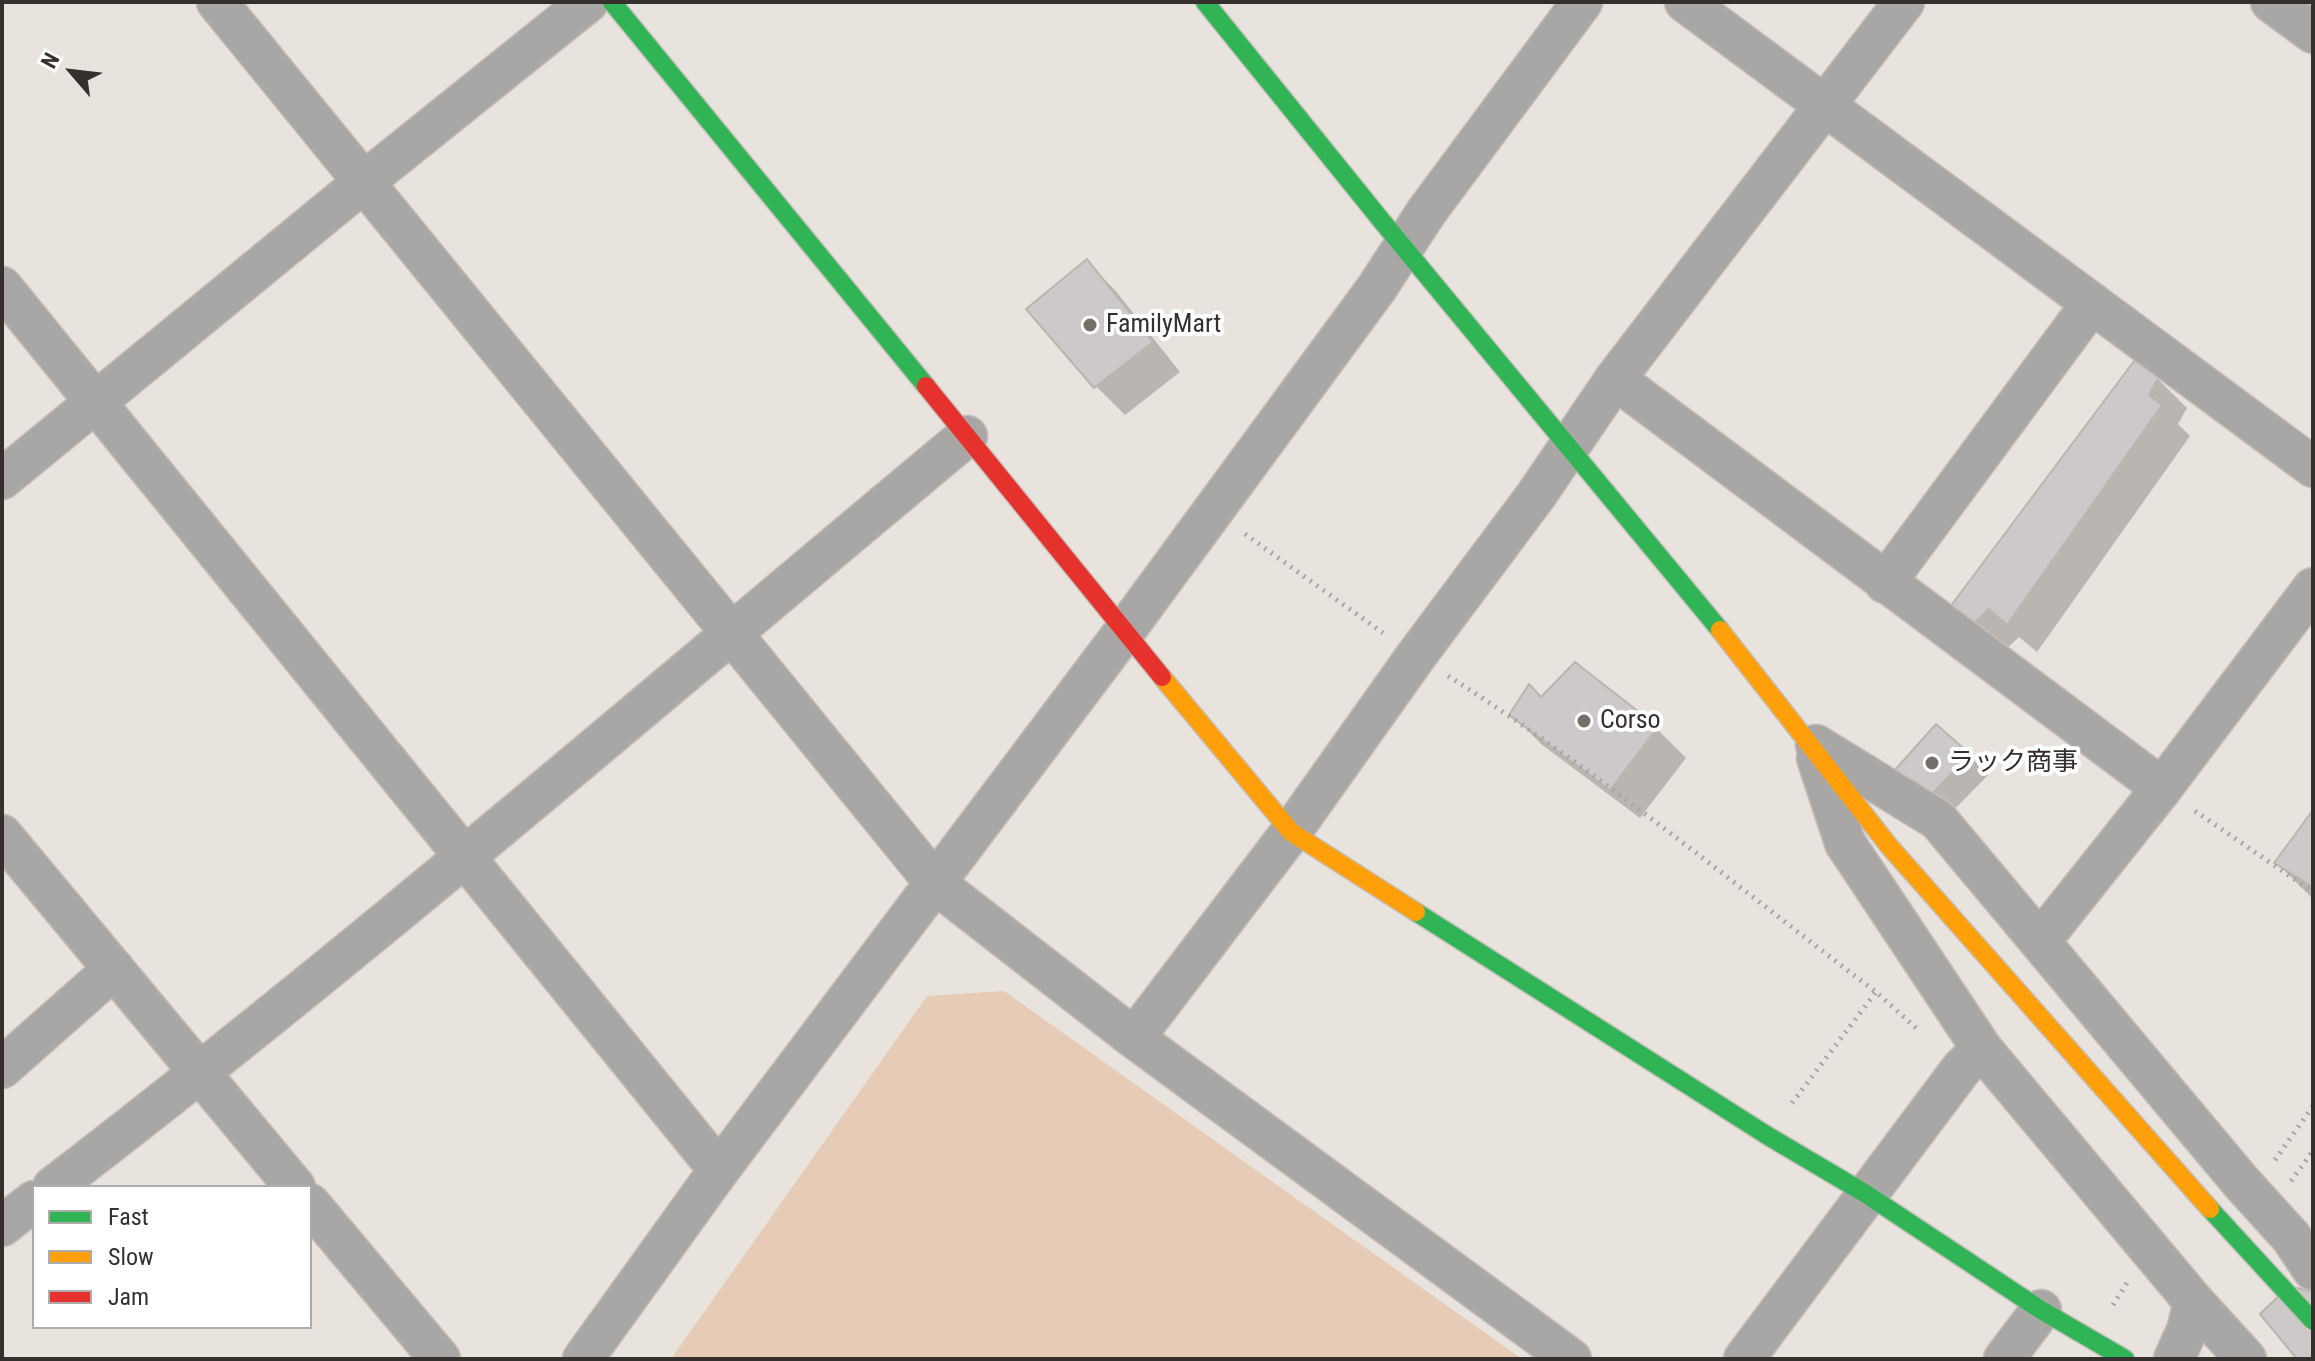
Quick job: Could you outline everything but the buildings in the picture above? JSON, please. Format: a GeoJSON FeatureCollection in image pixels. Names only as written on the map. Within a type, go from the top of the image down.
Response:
{"type":"FeatureCollection","features":[{"type":"Feature","properties":{"kind":"street"},"geometry":{"type":"LineString","coordinates":[[217,2],[733,631],[936,884],[1134,1038],[1571,1359]]}},
{"type":"Feature","properties":{"kind":"street"},"geometry":{"type":"LineString","coordinates":[[2,479],[588,2]]}},
{"type":"Feature","properties":{"kind":"street"},"geometry":{"type":"LineString","coordinates":[[612,2],[1124,632],[1291,832],[1768,1136],[1866,1194],[2041,1310],[2125,1359]]}},
{"type":"Feature","properties":{"kind":"street"},"geometry":{"type":"LineString","coordinates":[[1205,2],[1404,249],[1570,446],[1812,743],[1889,846],[2257,1262],[2313,1321]]}},
{"type":"Feature","properties":{"kind":"street"},"geometry":{"type":"LineString","coordinates":[[583,1359],[719,1170],[1124,632],[1404,249],[1427,211],[1582,2]]}},
{"type":"Feature","properties":{"kind":"street"},"geometry":{"type":"LineString","coordinates":[[1685,2],[2313,467]]}},
{"type":"Feature","properties":{"kind":"street"},"geometry":{"type":"LineString","coordinates":[[1134,1038],[1291,832],[1416,656],[1537,494],[1615,379],[1904,2]]}},
{"type":"Feature","properties":{"kind":"street"},"geometry":{"type":"LineString","coordinates":[[2271,2],[2313,33]]}},
{"type":"Feature","properties":{"kind":"street"},"geometry":{"type":"LineString","coordinates":[[2,287],[719,1170]]}},
{"type":"Feature","properties":{"kind":"street"},"geometry":{"type":"LineString","coordinates":[[1885,583],[2092,303]]}},
{"type":"Feature","properties":{"kind":"street"},"geometry":{"type":"LineString","coordinates":[[1615,379],[2162,788]]}},
{"type":"Feature","properties":{"kind":"street"},"geometry":{"type":"LineString","coordinates":[[56,1185],[200,1074],[967,436]]}},
{"type":"Feature","properties":{"kind":"street"},"geometry":{"type":"LineString","coordinates":[[2041,940],[2162,788],[2313,588]]}},
{"type":"Feature","properties":{"kind":"street"},"geometry":{"type":"LineString","coordinates":[[1812,743],[1938,820],[2241,1182],[2291,1237],[2313,1270]]}},
{"type":"Feature","properties":{"kind":"street"},"geometry":{"type":"LineString","coordinates":[[1812,743],[1845,843],[1972,1059],[2153,1251],[2246,1359]]}},
{"type":"Feature","properties":{"kind":"street"},"geometry":{"type":"LineString","coordinates":[[2,835],[293,1185]]}},
{"type":"Feature","properties":{"kind":"street"},"geometry":{"type":"LineString","coordinates":[[2,1068],[114,969]]}},
{"type":"Feature","properties":{"kind":"street"},"geometry":{"type":"LineString","coordinates":[[1744,1359],[1866,1194],[1972,1059]]}},
{"type":"Feature","properties":{"kind":"street"},"geometry":{"type":"LineString","coordinates":[[2,1226],[32,1203]]}},
{"type":"Feature","properties":{"kind":"street"},"geometry":{"type":"LineString","coordinates":[[312,1206],[440,1359]]}},
{"type":"Feature","properties":{"kind":"street"},"geometry":{"type":"LineString","coordinates":[[2174,1359],[2187,1330],[2194,1302]]}},
{"type":"Feature","properties":{"kind":"street"},"geometry":{"type":"LineString","coordinates":[[2004,1359],[2041,1310]]}},
{"type":"Feature","properties":{"kind":"path"},"geometry":{"type":"LineString","coordinates":[[1213,511],[1416,656],[1509,715],[1876,992],[1972,1059]]}},
{"type":"Feature","properties":{"kind":"path"},"geometry":{"type":"LineString","coordinates":[[2162,788],[2313,892]]}},
{"type":"Feature","properties":{"kind":"path"},"geometry":{"type":"LineString","coordinates":[[1768,1136],[1876,992]]}},
{"type":"Feature","properties":{"kind":"path"},"geometry":{"type":"LineString","coordinates":[[2269,1168],[2313,1106]]}},
{"type":"Feature","properties":{"kind":"path"},"geometry":{"type":"LineString","coordinates":[[2279,1176],[2289,1184],[2313,1151]]}},
{"type":"Feature","properties":{"kind":"path"},"geometry":{"type":"LineString","coordinates":[[2090,1339],[2135,1271],[2153,1251]]}},
{"type":"Feature","properties":{"kind":"shaded area"},"geometry":{"type":"Polygon","coordinates":[[[1004,991],[1522,1359],[671,1359],[927,996],[1004,991]]]}},
{"type":"Feature","properties":{"kind":"traffic: fast"},"geometry":{"type":"LineString","coordinates":[[612,2],[926,386]]}},
{"type":"Feature","properties":{"kind":"traffic: fast"},"geometry":{"type":"LineString","coordinates":[[1205,2],[1720,630]]}},
{"type":"Feature","properties":{"kind":"traffic: fast"},"geometry":{"type":"LineString","coordinates":[[1416,912],[1768,1136],[1866,1194],[2041,1310],[2125,1359]]}},
{"type":"Feature","properties":{"kind":"traffic: fast"},"geometry":{"type":"LineString","coordinates":[[2210,1209],[2313,1321]]}},
{"type":"Feature","properties":{"kind":"traffic: slow"},"geometry":{"type":"LineString","coordinates":[[1720,630],[1889,846]]}},
{"type":"Feature","properties":{"kind":"traffic: slow"},"geometry":{"type":"LineString","coordinates":[[1162,677],[1291,832],[1416,912]]}},
{"type":"Feature","properties":{"kind":"traffic: slow"},"geometry":{"type":"LineString","coordinates":[[1889,846],[2210,1209]]}},
{"type":"Feature","properties":{"kind":"traffic: jam"},"geometry":{"type":"LineString","coordinates":[[926,386],[1162,677]]}},
{"type":"Feature","properties":{"kind":"place","name":"FamilyMart"},"geometry":{"type":"Point","coordinates":[1090,325]}},
{"type":"Feature","properties":{"kind":"place","name":"Corso"},"geometry":{"type":"Point","coordinates":[1584,721]}},
{"type":"Feature","properties":{"kind":"place","name":"ラック商事"},"geometry":{"type":"Point","coordinates":[1932,763]}}]}
